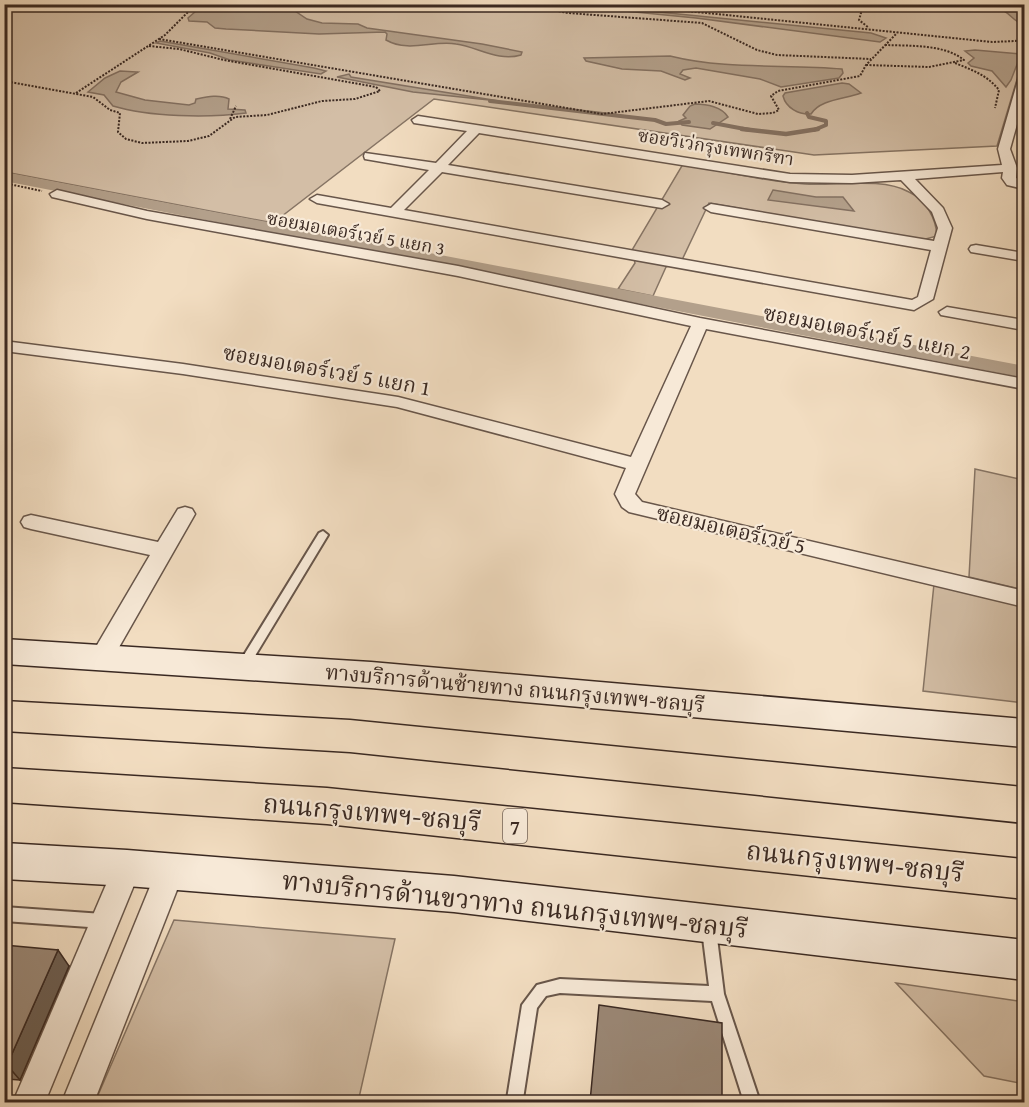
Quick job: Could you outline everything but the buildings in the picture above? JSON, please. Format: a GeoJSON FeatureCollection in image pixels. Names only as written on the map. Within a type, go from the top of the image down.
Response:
{"type":"FeatureCollection","features":[{"type":"Feature","properties":{"kind":"highway"},"geometry":{"type":"LineString","coordinates":[[4,716],[350,736],[1024,805]]}},
{"type":"Feature","properties":{"kind":"highway","name":"ถนนกรุงเทพฯ-ชลบุรี"},"geometry":{"type":"LineString","coordinates":[[4,785],[327,806],[1024,879]]}},
{"type":"Feature","properties":{"kind":"main road","name":"ทางบริการด้านซ้ายทาง ถนนกรุงเทพฯ-ชลบุรี"},"geometry":{"type":"LineString","coordinates":[[4,651],[371,675],[1024,733]]}},
{"type":"Feature","properties":{"kind":"main road","name":"ทางบริการด้านขวาทาง ถนนกรุงเทพฯ-ชลบุรี"},"geometry":{"type":"LineString","coordinates":[[4,861],[127,868],[454,894],[1024,960]]}},
{"type":"Feature","properties":{"kind":"street"},"geometry":{"type":"LineString","coordinates":[[1024,80],[1019,118],[1005,149],[1014,164],[1009,178],[1012,182],[1024,186]]}},
{"type":"Feature","properties":{"kind":"street","name":"ซอยวิเว่กรุงเทพกรีฑา"},"geometry":{"type":"LineString","coordinates":[[418,120],[790,178],[852,179],[905,176],[1014,164]]}},
{"type":"Feature","properties":{"kind":"street"},"geometry":{"type":"LineString","coordinates":[[394,213],[476,129]]}},
{"type":"Feature","properties":{"kind":"street"},"geometry":{"type":"LineString","coordinates":[[370,156],[662,204]]}},
{"type":"Feature","properties":{"kind":"street"},"geometry":{"type":"LineString","coordinates":[[316,199],[914,305],[925,299],[945,228],[943,219],[905,176]]}},
{"type":"Feature","properties":{"kind":"street","name":"ซอยมอเตอร์เวย์ 5 แยก 3"},"geometry":{"type":"LineString","coordinates":[[57,194],[147,215],[458,271],[700,323]]}},
{"type":"Feature","properties":{"kind":"street"},"geometry":{"type":"LineString","coordinates":[[711,208],[940,247]]}},
{"type":"Feature","properties":{"kind":"street"},"geometry":{"type":"LineString","coordinates":[[976,249],[1024,257]]}},
{"type":"Feature","properties":{"kind":"street"},"geometry":{"type":"LineString","coordinates":[[947,312],[1024,325]]}},
{"type":"Feature","properties":{"kind":"street","name":"ซอยมอเตอร์เวย์ 5 แยก 2"},"geometry":{"type":"LineString","coordinates":[[700,323],[1024,384]]}},
{"type":"Feature","properties":{"kind":"street","name":"ซอยมอเตอร์เวย์ 5"},"geometry":{"type":"LineString","coordinates":[[700,323],[636,465],[625,494],[629,502],[636,507],[1024,599]]}},
{"type":"Feature","properties":{"kind":"street","name":"ซอยมอเตอร์เวย์ 5 แยก 1"},"geometry":{"type":"LineString","coordinates":[[4,346],[183,369],[398,402],[636,465]]}},
{"type":"Feature","properties":{"kind":"street"},"geometry":{"type":"LineString","coordinates":[[102,657],[185,514]]}},
{"type":"Feature","properties":{"kind":"street"},"geometry":{"type":"LineString","coordinates":[[31,522],[164,551]]}},
{"type":"Feature","properties":{"kind":"street"},"geometry":{"type":"LineString","coordinates":[[29,1102],[127,868]]}},
{"type":"Feature","properties":{"kind":"street"},"geometry":{"type":"LineString","coordinates":[[78,1102],[170,872]]}},
{"type":"Feature","properties":{"kind":"lane"},"geometry":{"type":"LineString","coordinates":[[243,667],[323,535]]}},
{"type":"Feature","properties":{"kind":"lane"},"geometry":{"type":"LineString","coordinates":[[4,914],[105,921]]}},
{"type":"Feature","properties":{"kind":"lane"},"geometry":{"type":"LineString","coordinates":[[709,923],[717,994],[752,1102]]}},
{"type":"Feature","properties":{"kind":"lane"},"geometry":{"type":"LineString","coordinates":[[515,1099],[530,1005],[542,990],[560,986],[717,994]]}},
{"type":"Feature","properties":{"kind":"path"},"geometry":{"type":"LineString","coordinates":[[76,93],[159,39],[175,27],[183,15],[196,4]]}},
{"type":"Feature","properties":{"kind":"path"},"geometry":{"type":"LineString","coordinates":[[521,4],[568,13],[702,23],[763,53],[800,57],[872,59]]}},
{"type":"Feature","properties":{"kind":"path"},"geometry":{"type":"LineString","coordinates":[[618,4],[1006,43],[1016,41],[1024,30]]}},
{"type":"Feature","properties":{"kind":"path"},"geometry":{"type":"LineString","coordinates":[[849,4],[861,13],[859,20],[862,24],[872,30]]}},
{"type":"Feature","properties":{"kind":"path"},"geometry":{"type":"LineString","coordinates":[[680,22],[687,12]]}},
{"type":"Feature","properties":{"kind":"path"},"geometry":{"type":"LineString","coordinates":[[159,39],[602,114],[709,101],[758,114],[773,114],[779,110],[771,96],[778,91],[860,76],[866,65],[897,33]]}},
{"type":"Feature","properties":{"kind":"path"},"geometry":{"type":"LineString","coordinates":[[866,65],[919,66],[964,60],[963,57],[944,51],[886,45]]}},
{"type":"Feature","properties":{"kind":"path"},"geometry":{"type":"LineString","coordinates":[[4,81],[93,98],[99,104],[120,113],[118,132],[126,139],[142,143],[188,141],[209,136],[236,117],[267,115],[322,101],[355,99],[380,91],[376,87],[224,60],[179,49],[149,46]]}},
{"type":"Feature","properties":{"kind":"path"},"geometry":{"type":"LineString","coordinates":[[955,63],[986,75],[993,82],[999,90],[995,108]]}},
{"type":"Feature","properties":{"kind":"path"},"geometry":{"type":"LineString","coordinates":[[322,77],[334,70]]}},
{"type":"Feature","properties":{"kind":"path"},"geometry":{"type":"LineString","coordinates":[[230,120],[236,106]]}},
{"type":"Feature","properties":{"kind":"path"},"geometry":{"type":"LineString","coordinates":[[4,183],[57,194]]}},
{"type":"Feature","properties":{"kind":"shaded area"},"geometry":{"type":"Polygon","coordinates":[[[5,5],[1024,5],[1024,56],[997,146],[814,155],[434,99],[273,223],[5,172],[5,5]]]}},
{"type":"Feature","properties":{"kind":"shaded area"},"geometry":{"type":"Polygon","coordinates":[[[203,5],[286,5],[307,19],[322,23],[358,24],[367,28],[522,52],[521,55],[504,57],[447,43],[403,46],[386,40],[385,32],[319,34],[226,29],[215,28],[207,22],[189,21],[188,18],[203,5]]]}},
{"type":"Feature","properties":{"kind":"shaded area"},"geometry":{"type":"Polygon","coordinates":[[[543,5],[638,10],[871,33],[886,38],[880,42],[696,18],[604,9],[587,11],[577,7],[543,5]]]}},
{"type":"Feature","properties":{"kind":"shaded area"},"geometry":{"type":"Polygon","coordinates":[[[941,5],[1019,5],[1017,8],[1020,23],[1006,12],[996,8],[941,5]]]}},
{"type":"Feature","properties":{"kind":"shaded area"},"geometry":{"type":"Polygon","coordinates":[[[160,41],[326,71],[321,74],[230,60],[210,53],[156,43],[160,41]]]}},
{"type":"Feature","properties":{"kind":"shaded area"},"geometry":{"type":"Polygon","coordinates":[[[965,51],[1021,54],[1006,87],[992,71],[971,66],[968,63],[974,58],[965,51]]]}},
{"type":"Feature","properties":{"kind":"shaded area"},"geometry":{"type":"Polygon","coordinates":[[[670,56],[734,65],[842,69],[843,73],[839,78],[781,87],[760,79],[696,68],[683,70],[680,74],[690,78],[685,80],[661,71],[622,69],[586,61],[584,58],[670,56]]]}},
{"type":"Feature","properties":{"kind":"shaded area"},"geometry":{"type":"Polygon","coordinates":[[[120,71],[138,72],[121,82],[116,92],[145,100],[189,105],[195,103],[196,99],[221,97],[229,99],[228,109],[245,110],[246,113],[197,116],[127,110],[113,106],[104,95],[88,92],[105,78],[120,71]]]}},
{"type":"Feature","properties":{"kind":"shaded area"},"geometry":{"type":"Polygon","coordinates":[[[349,74],[351,77],[499,101],[413,92],[337,77],[349,74]]]}},
{"type":"Feature","properties":{"kind":"shaded area"},"geometry":{"type":"Polygon","coordinates":[[[842,83],[849,84],[861,93],[827,102],[811,114],[794,110],[783,96],[785,93],[842,83]]]}},
{"type":"Feature","properties":{"kind":"shaded area"},"geometry":{"type":"Polygon","coordinates":[[[695,104],[714,107],[728,117],[710,129],[682,125],[679,121],[686,118],[683,115],[690,106],[695,104]]]}},
{"type":"Feature","properties":{"kind":"shaded area"},"geometry":{"type":"Polygon","coordinates":[[[683,164],[790,183],[872,183],[898,187],[915,195],[925,205],[935,223],[937,236],[922,240],[709,203],[682,260],[666,267],[653,296],[618,289],[635,263],[632,250],[683,164]]]}},
{"type":"Feature","properties":{"kind":"shaded area"},"geometry":{"type":"Polygon","coordinates":[[[773,190],[816,197],[843,197],[854,211],[768,200],[773,190]]]}},
{"type":"Feature","properties":{"kind":"shaded area"},"geometry":{"type":"Polygon","coordinates":[[[975,469],[1024,480],[1024,590],[969,577],[975,469]]]}},
{"type":"Feature","properties":{"kind":"shaded area"},"geometry":{"type":"Polygon","coordinates":[[[934,584],[1024,606],[1024,703],[923,691],[934,584]]]}},
{"type":"Feature","properties":{"kind":"shaded area"},"geometry":{"type":"Polygon","coordinates":[[[174,920],[395,939],[358,1102],[95,1102],[174,920]]]}},
{"type":"Feature","properties":{"kind":"shaded area"},"geometry":{"type":"Polygon","coordinates":[[[896,983],[1024,1002],[1024,1084],[984,1076],[896,983]]]}},
{"type":"Feature","properties":{"kind":"waterway"},"geometry":{"type":"LineString","coordinates":[[490,101],[655,120],[666,124],[689,122]]}},
{"type":"Feature","properties":{"kind":"waterway"},"geometry":{"type":"LineString","coordinates":[[807,113],[809,117],[826,121],[826,125],[815,129]]}},
{"type":"Feature","properties":{"kind":"waterway"},"geometry":{"type":"LineString","coordinates":[[713,123],[749,130]]}},
{"type":"Feature","properties":{"kind":"waterway"},"geometry":{"type":"LineString","coordinates":[[742,129],[749,130]]}},
{"type":"Feature","properties":{"kind":"waterway"},"geometry":{"type":"LineString","coordinates":[[749,130],[786,134],[815,129]]}},
{"type":"Feature","properties":{"kind":"waterway"},"geometry":{"type":"LineString","coordinates":[[4,176],[1024,372]]}}]}
